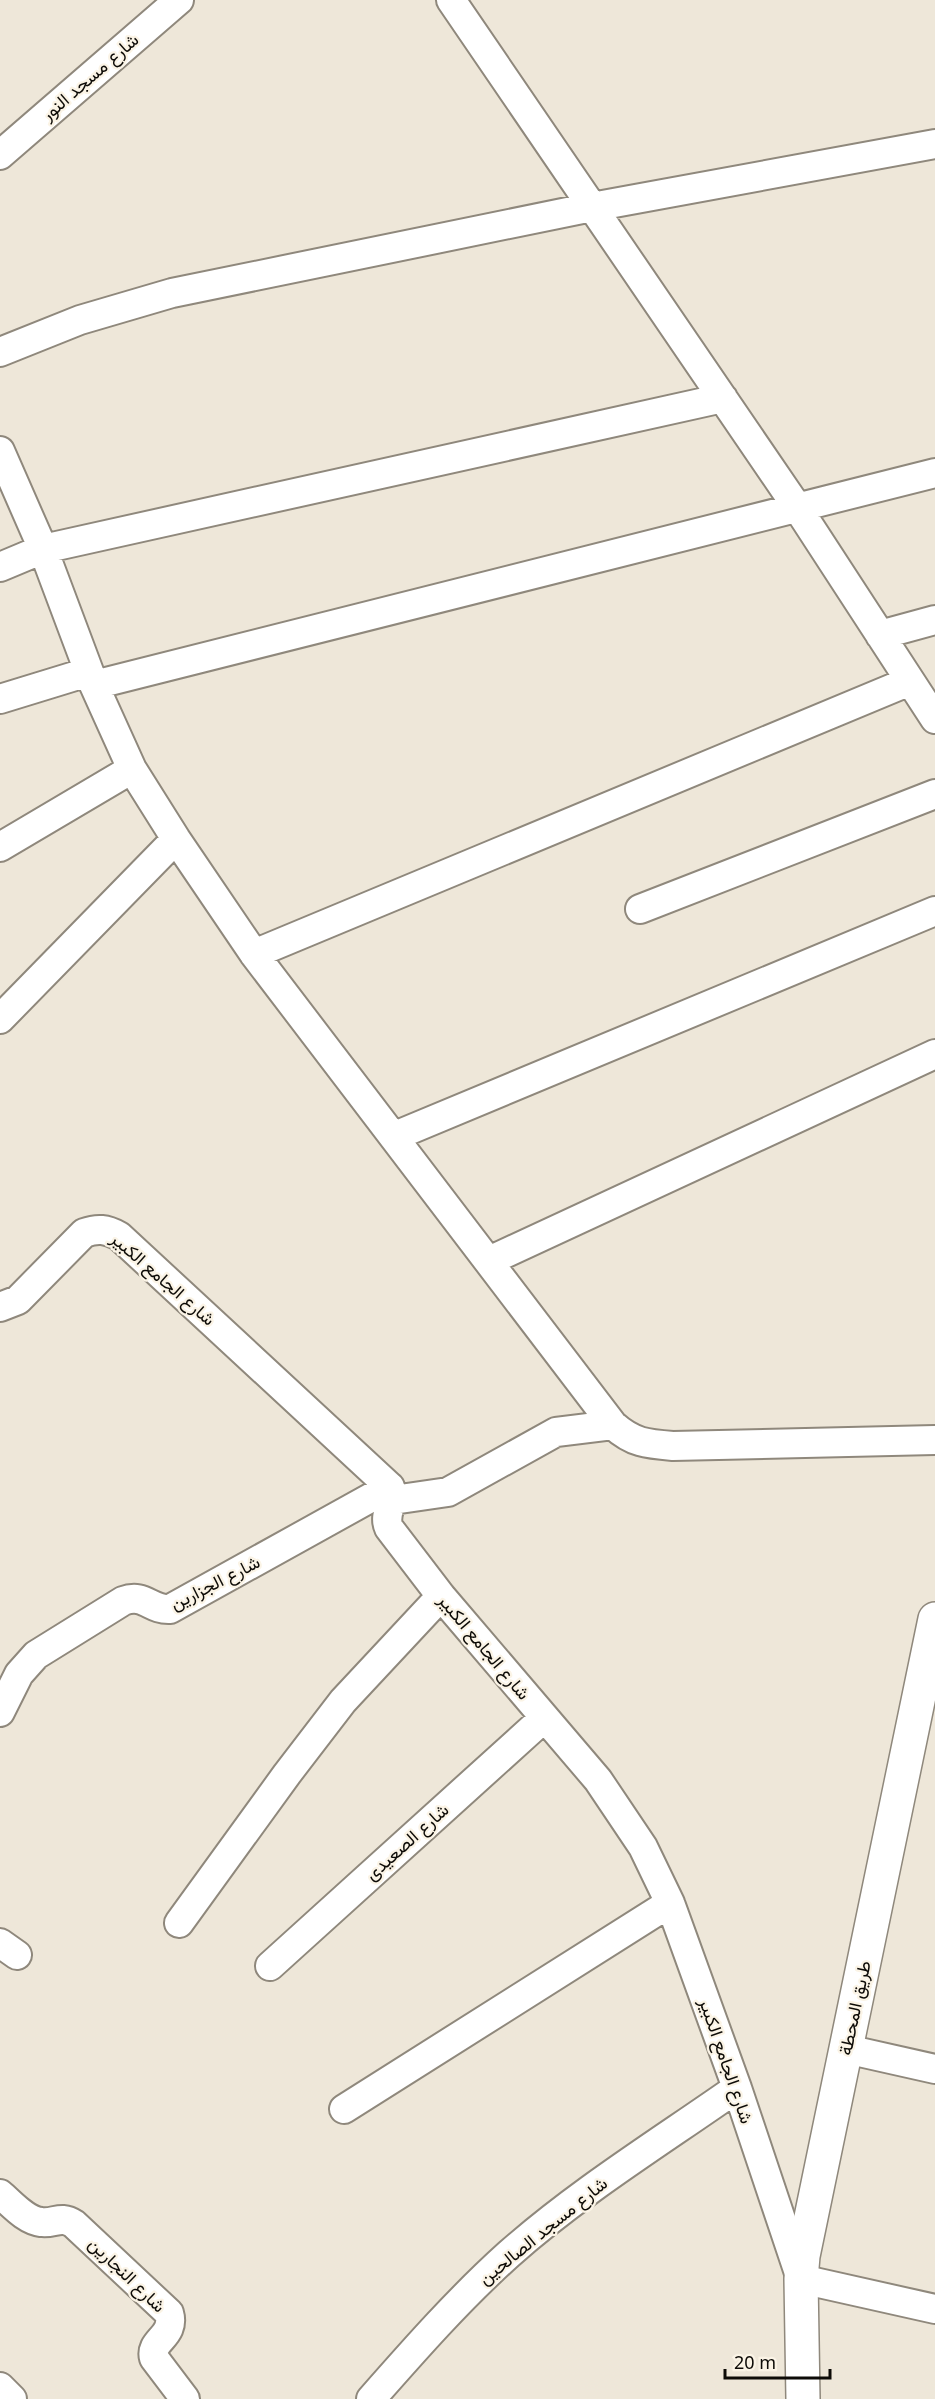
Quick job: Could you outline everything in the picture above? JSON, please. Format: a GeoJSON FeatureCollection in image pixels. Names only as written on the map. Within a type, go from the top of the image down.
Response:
{"type":"FeatureCollection","features":[{"type":"Feature","properties":{"kind":"street","name":"شارع مسجد النور"},"geometry":{"type":"LineString","coordinates":[[0,155],[180,0]]}},
{"type":"Feature","properties":{"kind":"street"},"geometry":{"type":"LineString","coordinates":[[451,0],[797,507],[935,719]]}},
{"type":"Feature","properties":{"kind":"street"},"geometry":{"type":"LineString","coordinates":[[0,352],[80,320],[172,293],[592,207],[935,144]]}},
{"type":"Feature","properties":{"kind":"street"},"geometry":{"type":"LineString","coordinates":[[0,567],[43,549],[723,398]]}},
{"type":"Feature","properties":{"kind":"street"},"geometry":{"type":"LineString","coordinates":[[0,451],[43,549],[91,678],[132,768],[176,839],[254,954],[613,1425],[640,1443],[673,1446],[935,1440]]}},
{"type":"Feature","properties":{"kind":"street"},"geometry":{"type":"LineString","coordinates":[[0,699],[935,473]]}},
{"type":"Feature","properties":{"kind":"street"},"geometry":{"type":"LineString","coordinates":[[880,635],[935,620]]}},
{"type":"Feature","properties":{"kind":"street"},"geometry":{"type":"LineString","coordinates":[[254,954],[910,681]]}},
{"type":"Feature","properties":{"kind":"street"},"geometry":{"type":"LineString","coordinates":[[0,847],[132,768]]}},
{"type":"Feature","properties":{"kind":"street"},"geometry":{"type":"LineString","coordinates":[[640,909],[935,794]]}},
{"type":"Feature","properties":{"kind":"street"},"geometry":{"type":"LineString","coordinates":[[0,1019],[176,839]]}},
{"type":"Feature","properties":{"kind":"street"},"geometry":{"type":"LineString","coordinates":[[394,1136],[935,911]]}},
{"type":"Feature","properties":{"kind":"street"},"geometry":{"type":"LineString","coordinates":[[489,1261],[935,1054]]}},
{"type":"Feature","properties":{"kind":"street","name":"شارع الجامع الكبير"},"geometry":{"type":"LineString","coordinates":[[2,1309],[18,1300],[84,1233],[96,1229],[108,1230],[119,1236],[391,1494],[386,1515],[389,1528],[441,1596],[598,1780],[643,1847],[670,1903],[737,2088],[801,2279]]}},
{"type":"Feature","properties":{"kind":"street"},"geometry":{"type":"LineString","coordinates":[[391,1494],[448,1492],[556,1432],[613,1425]]}},
{"type":"Feature","properties":{"kind":"street","name":"شارع الجزارين"},"geometry":{"type":"LineString","coordinates":[[0,1712],[20,1674],[36,1655],[123,1601],[140,1598],[157,1608],[170,1609],[391,1494]]}},
{"type":"Feature","properties":{"kind":"street"},"geometry":{"type":"LineString","coordinates":[[179,1923],[343,1701],[441,1596]]}},
{"type":"Feature","properties":{"kind":"street","name":"طريق المحطة"},"geometry":{"type":"LineString","coordinates":[[803,2399],[801,2279],[803,2256],[935,1619]]}},
{"type":"Feature","properties":{"kind":"street","name":"شارع الصعيدى"},"geometry":{"type":"LineString","coordinates":[[270,1966],[544,1718]]}},
{"type":"Feature","properties":{"kind":"street"},"geometry":{"type":"LineString","coordinates":[[344,2109],[670,1903]]}},
{"type":"Feature","properties":{"kind":"street"},"geometry":{"type":"LineString","coordinates":[[846,2049],[935,2069]]}},
{"type":"Feature","properties":{"kind":"street","name":"شارع مسجد الصالحين"},"geometry":{"type":"LineString","coordinates":[[371,2399],[466,2293],[511,2252],[557,2215],[737,2088]]}},
{"type":"Feature","properties":{"kind":"street","name":"شارع النجارين"},"geometry":{"type":"LineString","coordinates":[[0,2194],[31,2219],[47,2222],[61,2219],[74,2224],[169,2313],[171,2320],[169,2329],[154,2348],[153,2353],[154,2358],[185,2399]]}},
{"type":"Feature","properties":{"kind":"street"},"geometry":{"type":"LineString","coordinates":[[801,2279],[935,2308]]}},
{"type":"Feature","properties":{"kind":"street"},"geometry":{"type":"LineString","coordinates":[[0,2387],[12,2399]]}}]}
